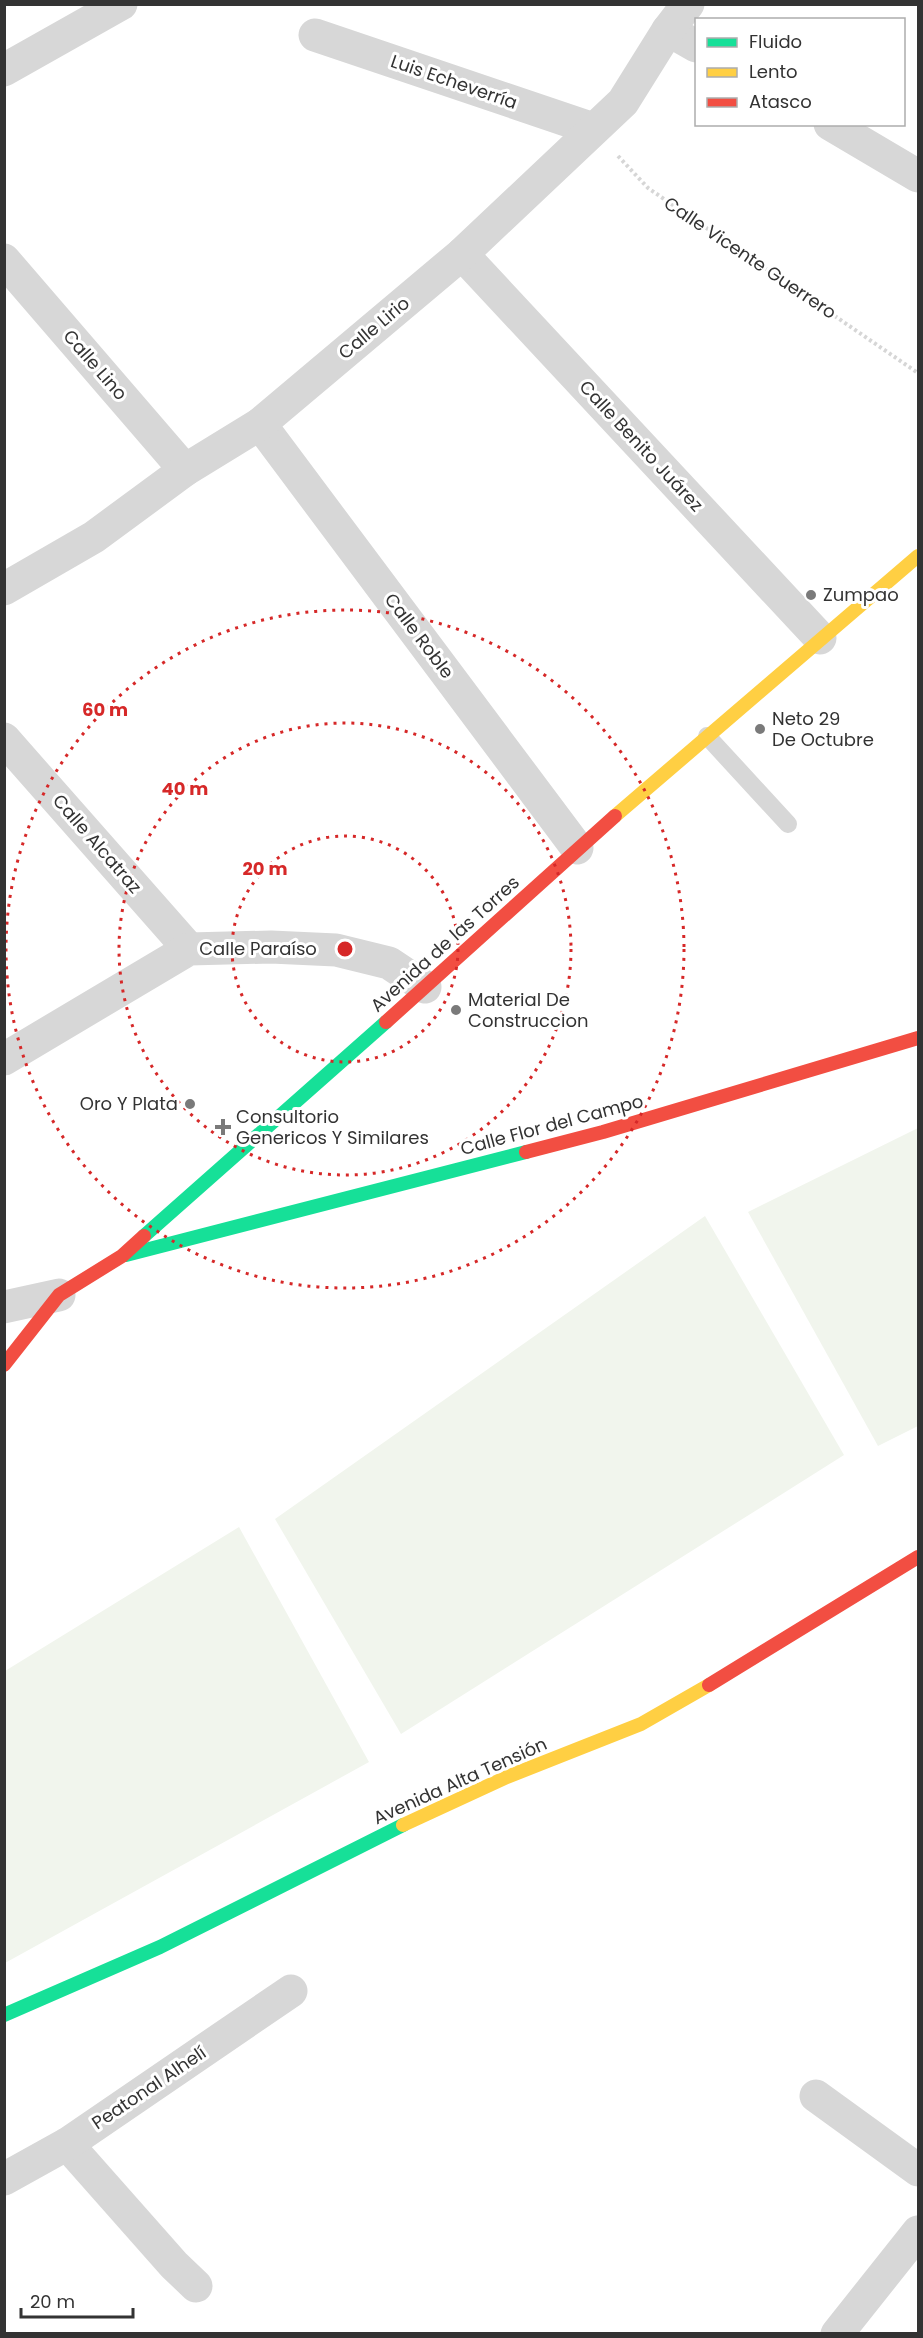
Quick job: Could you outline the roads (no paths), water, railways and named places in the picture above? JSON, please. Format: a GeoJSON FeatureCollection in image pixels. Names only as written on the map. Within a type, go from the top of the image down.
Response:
{"type":"FeatureCollection","features":[{"type":"Feature","properties":{"kind":"street"},"geometry":{"type":"LineString","coordinates":[[4,70],[121,4]]}},
{"type":"Feature","properties":{"kind":"street","name":"Calle Lirio"},"geometry":{"type":"LineString","coordinates":[[4,589],[94,537],[185,470],[260,424],[462,254],[622,102],[668,30],[688,4]]}},
{"type":"Feature","properties":{"kind":"street"},"geometry":{"type":"LineString","coordinates":[[668,30],[695,45]]}},
{"type":"Feature","properties":{"kind":"street","name":"Luis Echeverría"},"geometry":{"type":"LineString","coordinates":[[315,34],[592,129]]}},
{"type":"Feature","properties":{"kind":"street"},"geometry":{"type":"LineString","coordinates":[[833,126],[918,176]]}},
{"type":"Feature","properties":{"kind":"street","name":"Calle Benito Juárez"},"geometry":{"type":"LineString","coordinates":[[462,254],[820,638]]}},
{"type":"Feature","properties":{"kind":"street","name":"Calle Lino"},"geometry":{"type":"LineString","coordinates":[[4,260],[185,470]]}},
{"type":"Feature","properties":{"kind":"street","name":"Calle Roble"},"geometry":{"type":"LineString","coordinates":[[260,424],[577,848]]}},
{"type":"Feature","properties":{"kind":"street","name":"Avenida de las Torres"},"geometry":{"type":"LineString","coordinates":[[4,1365],[59,1295],[122,1256],[425,987],[577,848],[918,556]]}},
{"type":"Feature","properties":{"kind":"street","name":"Calle Alcatraz"},"geometry":{"type":"LineString","coordinates":[[4,739],[189,949]]}},
{"type":"Feature","properties":{"kind":"street","name":"Calle Paraíso"},"geometry":{"type":"LineString","coordinates":[[4,1059],[189,949],[271,947],[336,950],[389,963],[425,987]]}},
{"type":"Feature","properties":{"kind":"street","name":"Calle Flor del Campo"},"geometry":{"type":"LineString","coordinates":[[122,1256],[603,1132],[918,1038]]}},
{"type":"Feature","properties":{"kind":"street"},"geometry":{"type":"LineString","coordinates":[[4,1307],[59,1295]]}},
{"type":"Feature","properties":{"kind":"street","name":"Avenida Alta Tensión"},"geometry":{"type":"LineString","coordinates":[[4,2015],[160,1947],[373,1839],[507,1777],[640,1724],[740,1668],[918,1557]]}},
{"type":"Feature","properties":{"kind":"street","name":"Peatonal Alhelí"},"geometry":{"type":"LineString","coordinates":[[4,2179],[67,2144],[291,1991]]}},
{"type":"Feature","properties":{"kind":"street"},"geometry":{"type":"LineString","coordinates":[[816,2096],[918,2170]]}},
{"type":"Feature","properties":{"kind":"street"},"geometry":{"type":"LineString","coordinates":[[67,2144],[174,2265],[196,2286]]}},
{"type":"Feature","properties":{"kind":"street"},"geometry":{"type":"LineString","coordinates":[[837,2334],[918,2232]]}},
{"type":"Feature","properties":{"kind":"lane"},"geometry":{"type":"LineString","coordinates":[[707,736],[788,824]]}},
{"type":"Feature","properties":{"kind":"place","name":"Zumpao"},"geometry":{"type":"Point","coordinates":[811,595]}},
{"type":"Feature","properties":{"kind":"place","name":"Neto 29 De Octubre"},"geometry":{"type":"Point","coordinates":[760,729]}},
{"type":"Feature","properties":{"kind":"place","name":"Material De Construccion"},"geometry":{"type":"Point","coordinates":[456,1010]}},
{"type":"Feature","properties":{"kind":"place","name":"Oro Y Plata"},"geometry":{"type":"Point","coordinates":[190,1104]}},
{"type":"Feature","properties":{"kind":"place","name":"Consultorio Genericos Y Similares"},"geometry":{"type":"Point","coordinates":[223,1127]}}]}
